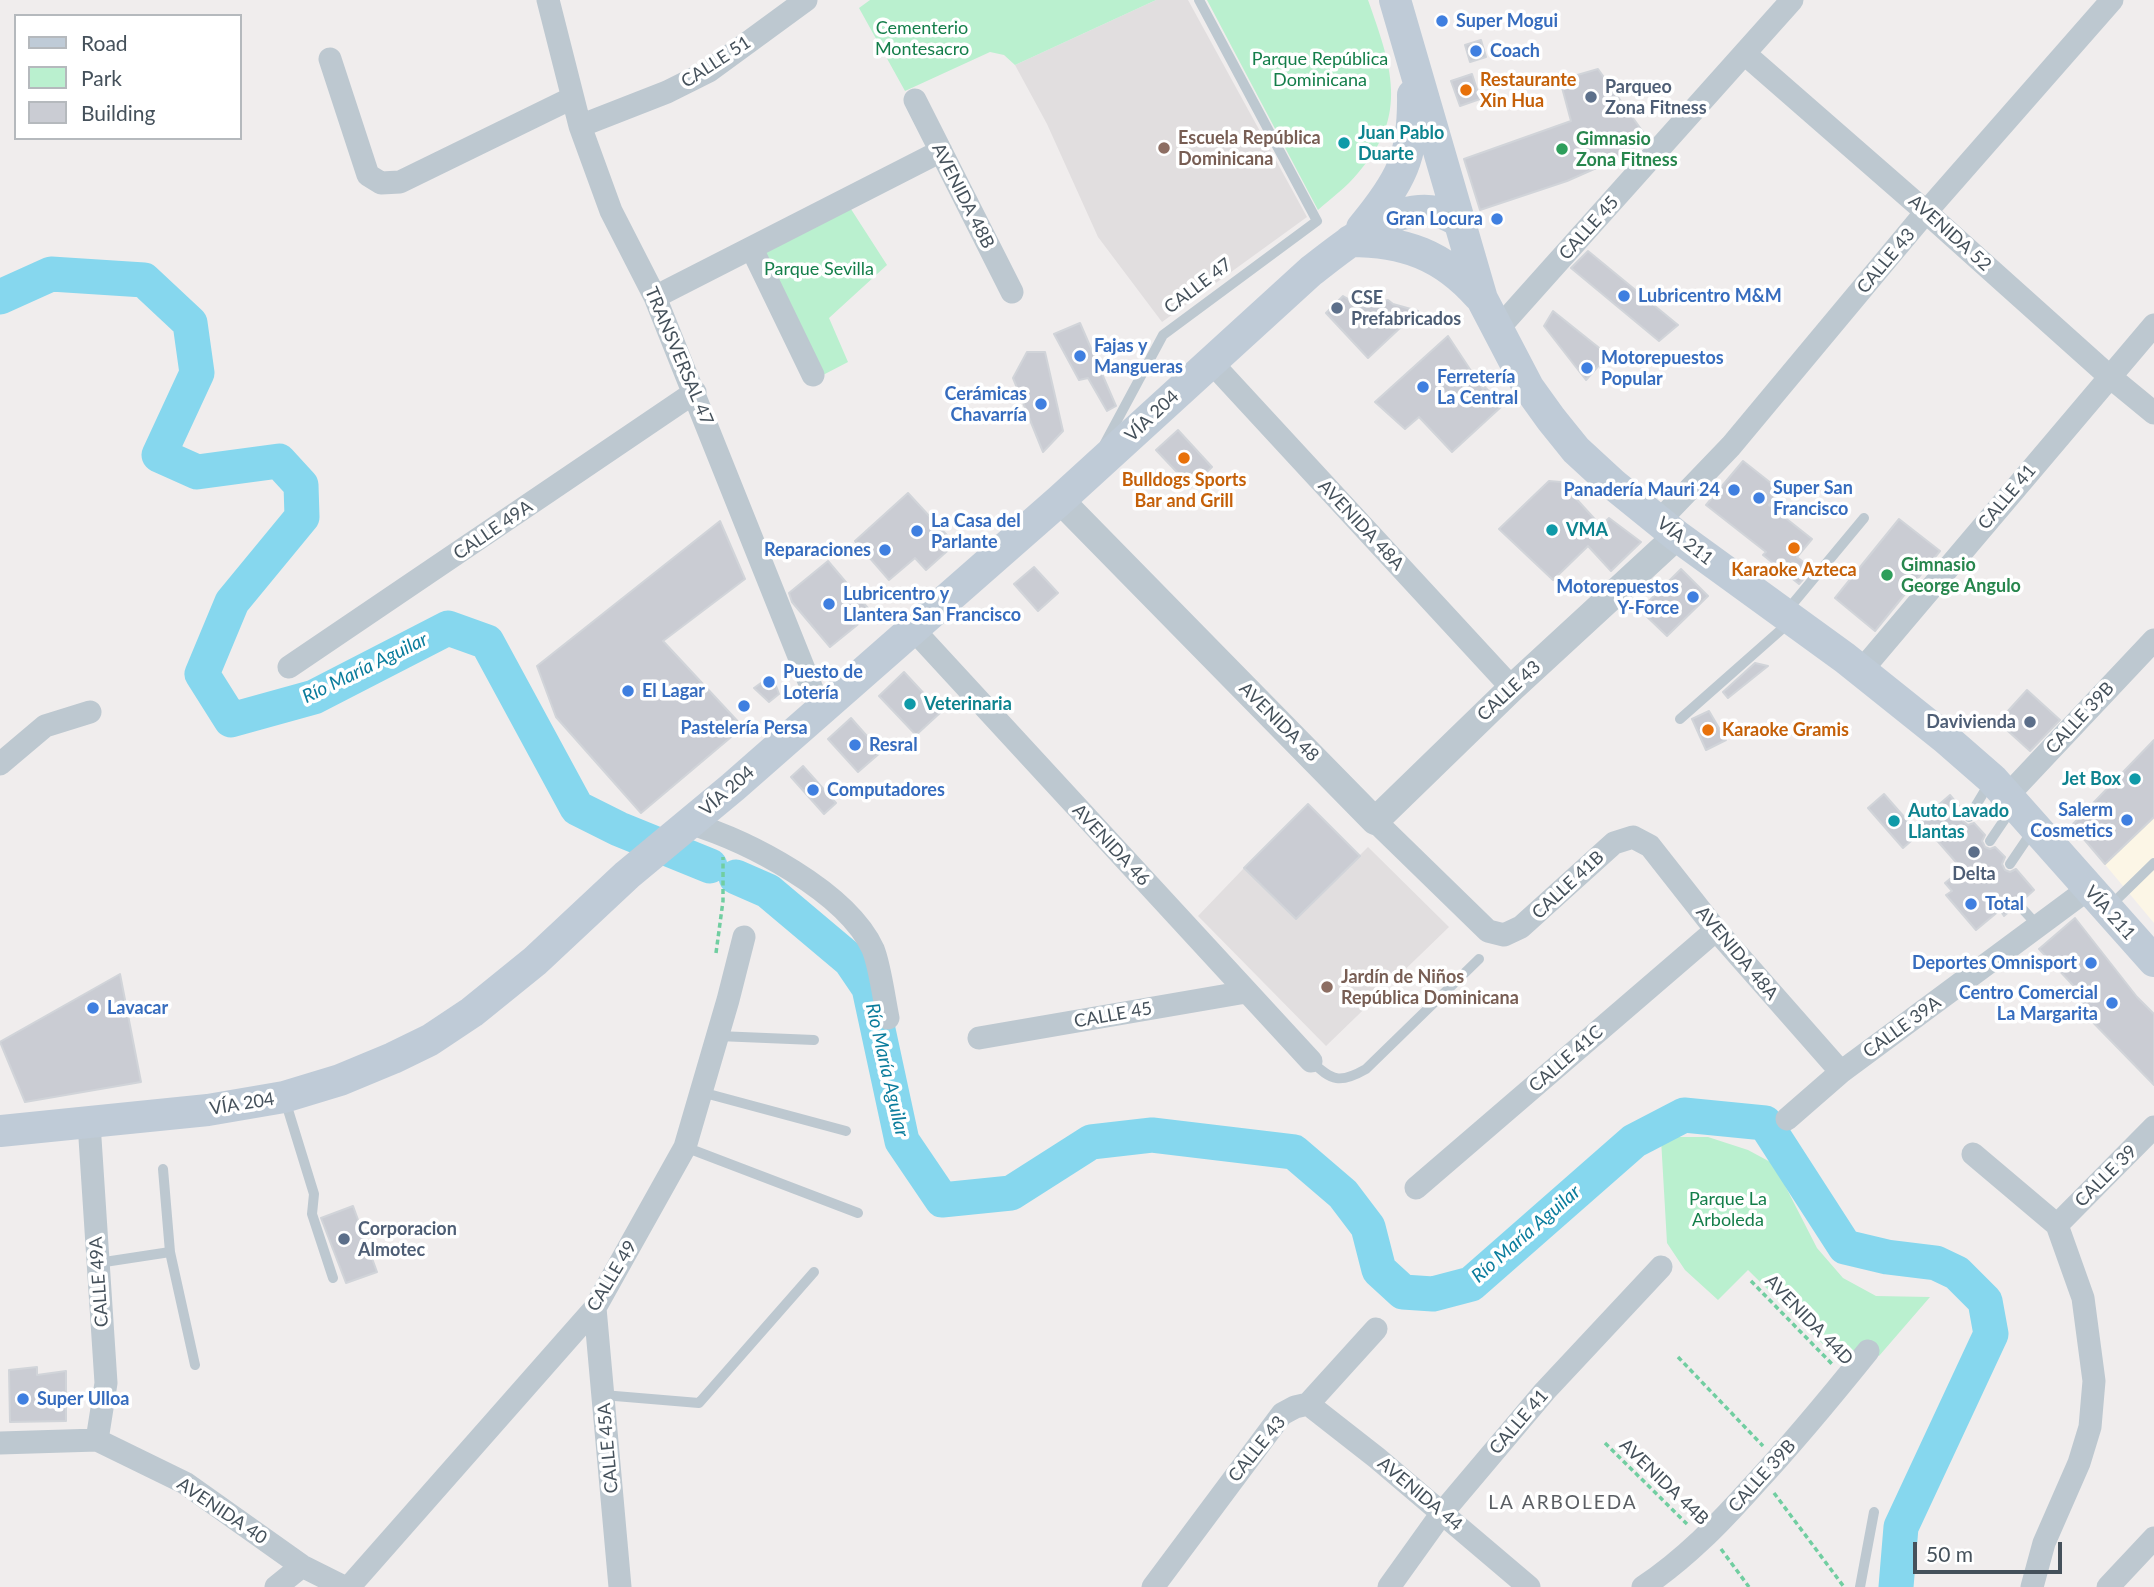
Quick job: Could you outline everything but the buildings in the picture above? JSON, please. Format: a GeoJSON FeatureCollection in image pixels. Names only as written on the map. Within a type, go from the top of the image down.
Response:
{"type":"FeatureCollection","features":[{"type":"Feature","properties":{"kind":"main road","name":"VÍA 211"},"geometry":{"type":"LineString","coordinates":[[1395,0],[1482,299],[1528,387],[1576,450],[1614,485],[1668,528],[1861,671],[1945,738],[2012,802],[2154,961]]}},
{"type":"Feature","properties":{"kind":"main road"},"geometry":{"type":"LineString","coordinates":[[1350,241],[1380,206],[1406,164],[1414,126],[1413,58]]}},
{"type":"Feature","properties":{"kind":"main road","name":"VÍA 204"},"geometry":{"type":"LineString","coordinates":[[1,1126],[89,1123],[208,1110],[284,1097],[340,1080],[430,1040],[472,1012],[535,961],[627,875],[1087,476],[1276,301],[1350,241],[1395,215],[1418,211],[1438,212],[1457,220]]}},
{"type":"Feature","properties":{"kind":"main road"},"geometry":{"type":"LineString","coordinates":[[1350,241],[1393,244],[1433,258],[1451,269],[1482,299]]}},
{"type":"Feature","properties":{"kind":"street","name":"TRANSVERSAL 47"},"geometry":{"type":"LineString","coordinates":[[548,0],[580,127],[611,211],[656,297],[820,709]]}},
{"type":"Feature","properties":{"kind":"street","name":"CALLE 51"},"geometry":{"type":"LineString","coordinates":[[580,127],[667,92],[709,71],[806,0]]}},
{"type":"Feature","properties":{"kind":"street","name":"CALLE 45"},"geometry":{"type":"LineString","coordinates":[[1497,330],[1792,0]]}},
{"type":"Feature","properties":{"kind":"street","name":"CALLE 43"},"geometry":{"type":"LineString","coordinates":[[1375,821],[1512,688],[1668,528],[1731,446],[1926,212],[2112,0]]}},
{"type":"Feature","properties":{"kind":"street","name":"AVENIDA 52"},"geometry":{"type":"LineString","coordinates":[[1745,54],[2154,413]]}},
{"type":"Feature","properties":{"kind":"street"},"geometry":{"type":"LineString","coordinates":[[330,59],[368,175],[381,183],[400,183],[572,98]]}},
{"type":"Feature","properties":{"kind":"street","name":"AVENIDA 48B"},"geometry":{"type":"LineString","coordinates":[[915,100],[1012,292]]}},
{"type":"Feature","properties":{"kind":"street"},"geometry":{"type":"LineString","coordinates":[[656,297],[941,151]]}},
{"type":"Feature","properties":{"kind":"street"},"geometry":{"type":"LineString","coordinates":[[752,249],[813,375]]}},
{"type":"Feature","properties":{"kind":"street","name":"CALLE 41"},"geometry":{"type":"LineString","coordinates":[[1861,671],[2154,325]]}},
{"type":"Feature","properties":{"kind":"street","name":"AVENIDA 48A"},"geometry":{"type":"LineString","coordinates":[[1211,362],[1512,688]]}},
{"type":"Feature","properties":{"kind":"street","name":"CALLE 49A"},"geometry":{"type":"LineString","coordinates":[[289,667],[695,392]]}},
{"type":"Feature","properties":{"kind":"street","name":"AVENIDA 48"},"geometry":{"type":"LineString","coordinates":[[1060,500],[1375,821],[1488,931],[1504,934]]}},
{"type":"Feature","properties":{"kind":"street","name":"AVENIDA 46"},"geometry":{"type":"LineString","coordinates":[[912,628],[1311,1061]]}},
{"type":"Feature","properties":{"kind":"street","name":"CALLE 39B"},"geometry":{"type":"LineString","coordinates":[[2012,802],[2154,640]]}},
{"type":"Feature","properties":{"kind":"street"},"geometry":{"type":"LineString","coordinates":[[0,764],[44,726],[90,712]]}},
{"type":"Feature","properties":{"kind":"street"},"geometry":{"type":"LineString","coordinates":[[683,828],[722,834],[803,877],[849,915],[873,950],[888,1018]]}},
{"type":"Feature","properties":{"kind":"street","name":"AVENIDA 48A"},"geometry":{"type":"LineString","coordinates":[[1633,837],[1650,846],[1716,930],[1841,1072]]}},
{"type":"Feature","properties":{"kind":"street","name":"CALLE 41B"},"geometry":{"type":"LineString","coordinates":[[1504,934],[1521,927],[1614,842],[1633,837]]}},
{"type":"Feature","properties":{"kind":"street","name":"CALLE 39A"},"geometry":{"type":"LineString","coordinates":[[1787,1119],[1841,1072],[2038,926],[2098,899]]}},
{"type":"Feature","properties":{"kind":"street","name":"CALLE 41C"},"geometry":{"type":"LineString","coordinates":[[1416,1188],[1716,930]]}},
{"type":"Feature","properties":{"kind":"street","name":"CALLE 49"},"geometry":{"type":"LineString","coordinates":[[346,1587],[595,1308],[685,1147],[744,937]]}},
{"type":"Feature","properties":{"kind":"street","name":"CALLE 45"},"geometry":{"type":"LineString","coordinates":[[979,1038],[1246,992]]}},
{"type":"Feature","properties":{"kind":"street","name":"CALLE 49A"},"geometry":{"type":"LineString","coordinates":[[89,1123],[106,1383],[97,1440]]}},
{"type":"Feature","properties":{"kind":"street","name":"CALLE 39"},"geometry":{"type":"LineString","coordinates":[[2057,1225],[2154,1127]]}},
{"type":"Feature","properties":{"kind":"street"},"geometry":{"type":"LineString","coordinates":[[1973,1154],[2057,1225],[2083,1298],[2094,1381],[2090,1427],[2079,1463],[2044,1543],[2032,1587]]}},
{"type":"Feature","properties":{"kind":"street","name":"CALLE 41"},"geometry":{"type":"LineString","coordinates":[[1389,1587],[1442,1513],[1545,1391],[1661,1267]]}},
{"type":"Feature","properties":{"kind":"street","name":"CALLE 45A"},"geometry":{"type":"LineString","coordinates":[[595,1308],[620,1587]]}},
{"type":"Feature","properties":{"kind":"street","name":"CALLE 43"},"geometry":{"type":"LineString","coordinates":[[1153,1587],[1282,1414],[1308,1404],[1376,1329]]}},
{"type":"Feature","properties":{"kind":"street","name":"CALLE 39B"},"geometry":{"type":"LineString","coordinates":[[1643,1587],[1712,1544],[1777,1460],[1868,1351]]}},
{"type":"Feature","properties":{"kind":"street","name":"AVENIDA 44"},"geometry":{"type":"LineString","coordinates":[[1308,1404],[1529,1587]]}},
{"type":"Feature","properties":{"kind":"street"},"geometry":{"type":"LineString","coordinates":[[0,1443],[97,1440]]}},
{"type":"Feature","properties":{"kind":"street","name":"AVENIDA 40"},"geometry":{"type":"LineString","coordinates":[[97,1440],[185,1483],[302,1566],[346,1587]]}},
{"type":"Feature","properties":{"kind":"street"},"geometry":{"type":"LineString","coordinates":[[2108,1587],[2154,1538]]}},
{"type":"Feature","properties":{"kind":"street"},"geometry":{"type":"LineString","coordinates":[[276,1587],[302,1566]]}},
{"type":"Feature","properties":{"kind":"lane","name":"CALLE 47"},"geometry":{"type":"LineString","coordinates":[[1087,476],[1163,335],[1317,221],[1199,0]]}},
{"type":"Feature","properties":{"kind":"lane"},"geometry":{"type":"LineString","coordinates":[[1680,719],[1787,618],[1864,518]]}},
{"type":"Feature","properties":{"kind":"lane"},"geometry":{"type":"LineString","coordinates":[[1969,817],[2012,802]]}},
{"type":"Feature","properties":{"kind":"lane"},"geometry":{"type":"LineString","coordinates":[[1990,841],[2012,802]]}},
{"type":"Feature","properties":{"kind":"lane"},"geometry":{"type":"LineString","coordinates":[[2010,864],[2012,802]]}},
{"type":"Feature","properties":{"kind":"lane"},"geometry":{"type":"LineString","coordinates":[[2098,899],[2154,863]]}},
{"type":"Feature","properties":{"kind":"lane"},"geometry":{"type":"LineString","coordinates":[[2018,904],[2038,926]]}},
{"type":"Feature","properties":{"kind":"lane"},"geometry":{"type":"LineString","coordinates":[[1311,1061],[1330,1077],[1343,1080],[1366,1069],[1479,959]]}},
{"type":"Feature","properties":{"kind":"lane"},"geometry":{"type":"LineString","coordinates":[[718,1036],[814,1040]]}},
{"type":"Feature","properties":{"kind":"lane"},"geometry":{"type":"LineString","coordinates":[[701,1093],[846,1130]]}},
{"type":"Feature","properties":{"kind":"lane"},"geometry":{"type":"LineString","coordinates":[[284,1097],[314,1194],[312,1214],[333,1278]]}},
{"type":"Feature","properties":{"kind":"lane"},"geometry":{"type":"LineString","coordinates":[[685,1147],[858,1213]]}},
{"type":"Feature","properties":{"kind":"lane"},"geometry":{"type":"LineString","coordinates":[[163,1168],[170,1252],[195,1365]]}},
{"type":"Feature","properties":{"kind":"lane"},"geometry":{"type":"LineString","coordinates":[[98,1263],[170,1252]]}},
{"type":"Feature","properties":{"kind":"lane"},"geometry":{"type":"LineString","coordinates":[[603,1395],[699,1403],[814,1272]]}},
{"type":"Feature","properties":{"kind":"lane"},"geometry":{"type":"LineString","coordinates":[[1860,1587],[1874,1512]]}},
{"type":"Feature","properties":{"kind":"path"},"geometry":{"type":"LineString","coordinates":[[716,963],[723,901],[722,834]]}},
{"type":"Feature","properties":{"kind":"path","name":"AVENIDA 44D"},"geometry":{"type":"LineString","coordinates":[[1751,1281],[1846,1379]]}},
{"type":"Feature","properties":{"kind":"path"},"geometry":{"type":"LineString","coordinates":[[1678,1357],[1777,1460]]}},
{"type":"Feature","properties":{"kind":"path","name":"AVENIDA 44B"},"geometry":{"type":"LineString","coordinates":[[1605,1443],[1712,1544],[1749,1587]]}},
{"type":"Feature","properties":{"kind":"path"},"geometry":{"type":"LineString","coordinates":[[1771,1488],[1844,1587]]}},
{"type":"Feature","properties":{"kind":"shaded area","name":"Escuela República Dominicana"},"geometry":{"type":"Polygon","coordinates":[[[1156,0],[1188,0],[1307,217],[1162,322],[1098,237],[1047,124],[1015,65],[1156,0]]]}},
{"type":"Feature","properties":{"kind":"shaded area","name":"Jet Box"},"geometry":{"type":"Polygon","coordinates":[[[2154,741],[2154,923],[2072,825],[2154,741]]]}},
{"type":"Feature","properties":{"kind":"shaded area","name":"Jardín de Niños República Dominicana"},"geometry":{"type":"Polygon","coordinates":[[[1368,847],[1449,927],[1326,1046],[1198,916],[1244,868],[1296,919],[1368,847]]]}},
{"type":"Feature","properties":{"kind":"green space","name":"Cementerio Montesacro"},"geometry":{"type":"Polygon","coordinates":[[[870,0],[1156,0],[1015,65],[1004,55],[990,52],[905,91],[859,8],[870,0]]]}},
{"type":"Feature","properties":{"kind":"green space","name":"Parque República Dominicana"},"geometry":{"type":"Polygon","coordinates":[[[1207,0],[1368,0],[1389,68],[1390,110],[1385,131],[1374,152],[1354,178],[1318,210],[1207,0]]]}},
{"type":"Feature","properties":{"kind":"green space","name":"Parque Sevilla"},"geometry":{"type":"Polygon","coordinates":[[[849,206],[887,265],[829,318],[848,362],[823,375],[763,249],[849,206]]]}},
{"type":"Feature","properties":{"kind":"green space","name":"Parque La Arboleda"},"geometry":{"type":"Polygon","coordinates":[[[1708,1137],[1748,1150],[1774,1164],[1817,1248],[1843,1278],[1876,1296],[1930,1297],[1879,1356],[1862,1343],[1843,1364],[1748,1270],[1718,1300],[1685,1270],[1667,1243],[1661,1139],[1708,1137]]]}},
{"type":"Feature","properties":{"kind":"waterway","name":"Río María Aguilar"},"geometry":{"type":"LineString","coordinates":[[0,297],[51,274],[144,280],[190,323],[197,373],[159,455],[197,472],[279,461],[301,485],[302,517],[232,602],[202,674],[231,720],[314,697],[448,628],[487,642],[577,808],[619,829],[710,866]]}},
{"type":"Feature","properties":{"kind":"waterway","name":"Río María Aguilar"},"geometry":{"type":"LineString","coordinates":[[736,877],[768,891],[850,960],[869,988],[902,1141],[942,1200],[1011,1193],[1091,1142],[1152,1135],[1294,1152],[1343,1194],[1368,1227],[1379,1270],[1403,1292],[1433,1294],[1471,1284],[1634,1141],[1684,1115],[1765,1123],[1845,1247],[1887,1257],[1936,1263],[1957,1273],[1985,1301],[1991,1334],[1901,1527],[1896,1587]]}},
{"type":"Feature","properties":{"kind":"place","name":"Super Mogui"},"geometry":{"type":"Point","coordinates":[1442,21]}},
{"type":"Feature","properties":{"kind":"place","name":"Coach"},"geometry":{"type":"Point","coordinates":[1476,51]}},
{"type":"Feature","properties":{"kind":"place","name":"Restaurante Xin Hua"},"geometry":{"type":"Point","coordinates":[1466,90]}},
{"type":"Feature","properties":{"kind":"place","name":"Parqueo Zona Fitness"},"geometry":{"type":"Point","coordinates":[1591,97]}},
{"type":"Feature","properties":{"kind":"place","name":"Juan Pablo Duarte"},"geometry":{"type":"Point","coordinates":[1344,143]}},
{"type":"Feature","properties":{"kind":"place","name":"Escuela República Dominicana"},"geometry":{"type":"Point","coordinates":[1164,148]}},
{"type":"Feature","properties":{"kind":"place","name":"Gimnasio Zona Fitness"},"geometry":{"type":"Point","coordinates":[1562,149]}},
{"type":"Feature","properties":{"kind":"place","name":"Gran Locura"},"geometry":{"type":"Point","coordinates":[1497,219]}},
{"type":"Feature","properties":{"kind":"place","name":"Lubricentro M&M"},"geometry":{"type":"Point","coordinates":[1624,296]}},
{"type":"Feature","properties":{"kind":"place","name":"CSE Prefabricados"},"geometry":{"type":"Point","coordinates":[1337,308]}},
{"type":"Feature","properties":{"kind":"place","name":"Fajas y Mangueras"},"geometry":{"type":"Point","coordinates":[1080,356]}},
{"type":"Feature","properties":{"kind":"place","name":"Motorepuestos Popular"},"geometry":{"type":"Point","coordinates":[1587,368]}},
{"type":"Feature","properties":{"kind":"place","name":"Ferretería La Central"},"geometry":{"type":"Point","coordinates":[1423,387]}},
{"type":"Feature","properties":{"kind":"place","name":"Cerámicas Chavarría"},"geometry":{"type":"Point","coordinates":[1041,404]}},
{"type":"Feature","properties":{"kind":"place","name":"Bulldogs Sports Bar and Grill"},"geometry":{"type":"Point","coordinates":[1184,458]}},
{"type":"Feature","properties":{"kind":"place","name":"Panadería Mauri 24"},"geometry":{"type":"Point","coordinates":[1734,490]}},
{"type":"Feature","properties":{"kind":"place","name":"Super San Francisco"},"geometry":{"type":"Point","coordinates":[1759,498]}},
{"type":"Feature","properties":{"kind":"place","name":"VMA"},"geometry":{"type":"Point","coordinates":[1552,530]}},
{"type":"Feature","properties":{"kind":"place","name":"La Casa del Parlante"},"geometry":{"type":"Point","coordinates":[917,531]}},
{"type":"Feature","properties":{"kind":"place","name":"Karaoke Azteca"},"geometry":{"type":"Point","coordinates":[1794,548]}},
{"type":"Feature","properties":{"kind":"place","name":"Reparaciones"},"geometry":{"type":"Point","coordinates":[885,550]}},
{"type":"Feature","properties":{"kind":"place","name":"Gimnasio George Angulo"},"geometry":{"type":"Point","coordinates":[1887,575]}},
{"type":"Feature","properties":{"kind":"place","name":"Motorepuestos Y-Force"},"geometry":{"type":"Point","coordinates":[1693,597]}},
{"type":"Feature","properties":{"kind":"place","name":"Lubricentro y Llantera San Francisco"},"geometry":{"type":"Point","coordinates":[829,604]}},
{"type":"Feature","properties":{"kind":"place","name":"Puesto de Lotería"},"geometry":{"type":"Point","coordinates":[769,682]}},
{"type":"Feature","properties":{"kind":"place","name":"El Lagar"},"geometry":{"type":"Point","coordinates":[628,691]}},
{"type":"Feature","properties":{"kind":"place","name":"Veterinaria"},"geometry":{"type":"Point","coordinates":[910,704]}},
{"type":"Feature","properties":{"kind":"place","name":"Pastelería Persa"},"geometry":{"type":"Point","coordinates":[744,706]}},
{"type":"Feature","properties":{"kind":"place","name":"Davivienda"},"geometry":{"type":"Point","coordinates":[2030,722]}},
{"type":"Feature","properties":{"kind":"place","name":"Karaoke Gramis"},"geometry":{"type":"Point","coordinates":[1708,730]}},
{"type":"Feature","properties":{"kind":"place","name":"Resral"},"geometry":{"type":"Point","coordinates":[855,745]}},
{"type":"Feature","properties":{"kind":"place","name":"Jet Box"},"geometry":{"type":"Point","coordinates":[2135,779]}},
{"type":"Feature","properties":{"kind":"place","name":"Computadores"},"geometry":{"type":"Point","coordinates":[813,790]}},
{"type":"Feature","properties":{"kind":"place","name":"Salerm Cosmetics"},"geometry":{"type":"Point","coordinates":[2127,820]}},
{"type":"Feature","properties":{"kind":"place","name":"Auto Lavado Llantas"},"geometry":{"type":"Point","coordinates":[1894,821]}},
{"type":"Feature","properties":{"kind":"place","name":"Delta"},"geometry":{"type":"Point","coordinates":[1974,852]}},
{"type":"Feature","properties":{"kind":"place","name":"Total"},"geometry":{"type":"Point","coordinates":[1971,904]}},
{"type":"Feature","properties":{"kind":"place","name":"Deportes Omnisport"},"geometry":{"type":"Point","coordinates":[2091,963]}},
{"type":"Feature","properties":{"kind":"place","name":"Jardín de Niños República Dominicana"},"geometry":{"type":"Point","coordinates":[1327,987]}},
{"type":"Feature","properties":{"kind":"place","name":"Centro Comercial La Margarita"},"geometry":{"type":"Point","coordinates":[2112,1003]}},
{"type":"Feature","properties":{"kind":"place","name":"Lavacar"},"geometry":{"type":"Point","coordinates":[93,1008]}},
{"type":"Feature","properties":{"kind":"place","name":"Corporacion Almotec"},"geometry":{"type":"Point","coordinates":[344,1239]}},
{"type":"Feature","properties":{"kind":"place","name":"Super Ulloa"},"geometry":{"type":"Point","coordinates":[23,1399]}},
{"type":"Feature","properties":{"kind":"district","name":"LA ARBOLEDA"},"geometry":{"type":"Point","coordinates":[1563,1503]}}]}
